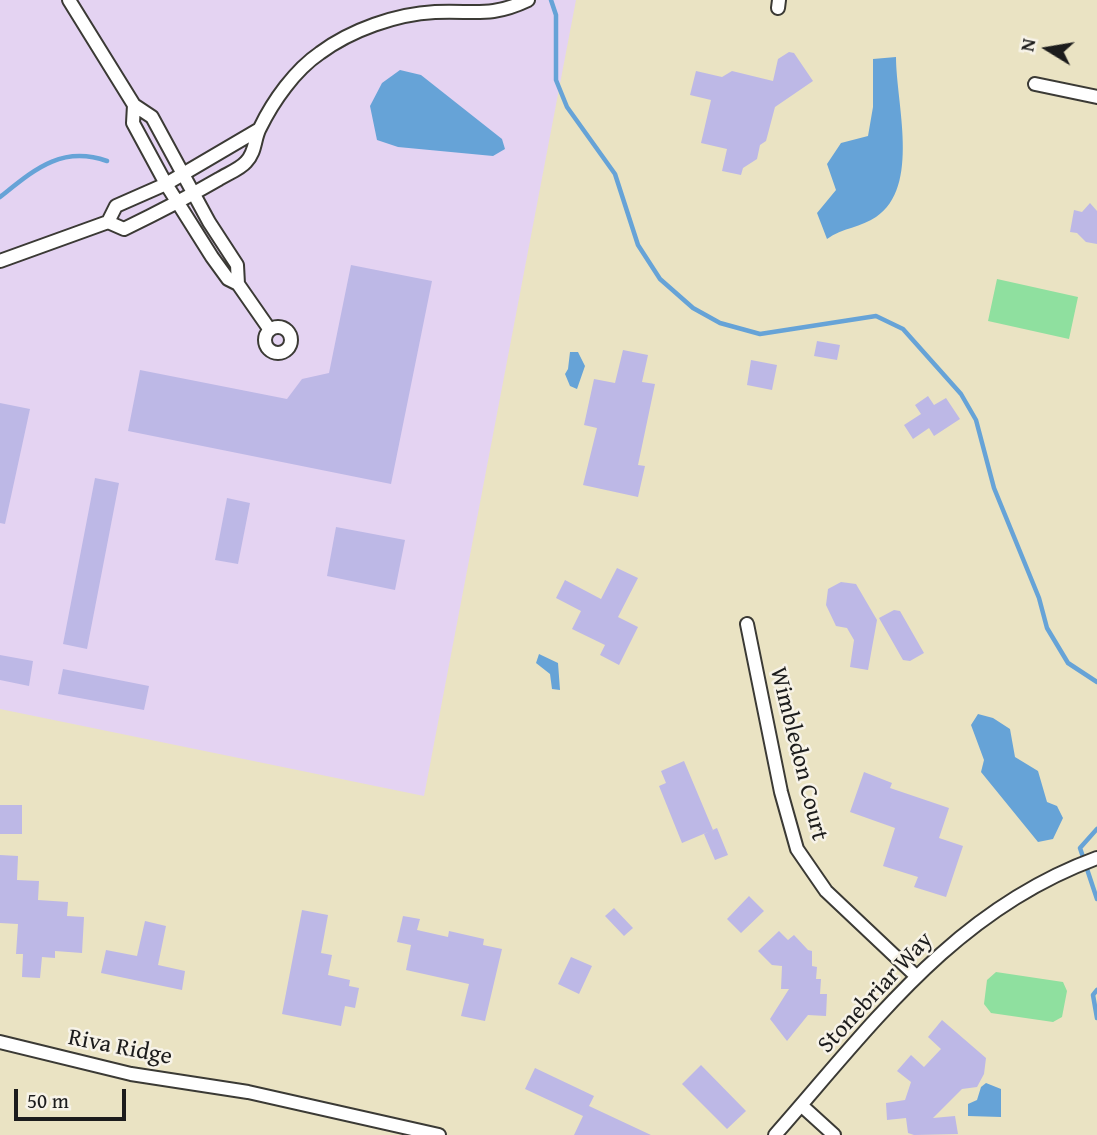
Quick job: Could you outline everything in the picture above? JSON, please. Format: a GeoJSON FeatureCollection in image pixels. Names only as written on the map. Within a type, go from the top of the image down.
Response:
{"type":"FeatureCollection","features":[{"type":"Feature","properties":{"kind":"street"},"geometry":{"type":"LineString","coordinates":[[69,0],[134,105],[152,117],[182,175],[237,265],[238,284]]}},
{"type":"Feature","properties":{"kind":"street"},"geometry":{"type":"LineString","coordinates":[[108,222],[116,206],[166,184],[258,130],[290,84],[318,54],[343,38],[394,18],[431,12],[483,15],[523,3]]}},
{"type":"Feature","properties":{"kind":"street"},"geometry":{"type":"LineString","coordinates":[[1035,84],[1097,97]]}},
{"type":"Feature","properties":{"kind":"street"},"geometry":{"type":"LineString","coordinates":[[134,105],[133,123],[166,184],[212,257],[228,279],[238,284],[270,330]]}},
{"type":"Feature","properties":{"kind":"street"},"geometry":{"type":"LineString","coordinates":[[0,261],[108,222],[124,229],[194,195],[246,163],[255,148],[258,130]]}},
{"type":"Feature","properties":{"kind":"street","name":"Wimbledon Court"},"geometry":{"type":"LineString","coordinates":[[747,624],[781,792],[797,849],[826,891],[915,975]]}},
{"type":"Feature","properties":{"kind":"street","name":"Stonebriar Way"},"geometry":{"type":"LineString","coordinates":[[775,1135],[915,975],[957,939],[1056,873],[1097,858]]}},
{"type":"Feature","properties":{"kind":"street","name":"Riva Ridge"},"geometry":{"type":"LineString","coordinates":[[0,1042],[131,1074],[248,1092],[439,1135]]}},
{"type":"Feature","properties":{"kind":"street"},"geometry":{"type":"LineString","coordinates":[[801,1105],[834,1135]]}},
{"type":"Feature","properties":{"kind":"shaded area"},"geometry":{"type":"Polygon","coordinates":[[[0,0],[576,0],[424,796],[0,709],[0,0]]]}},
{"type":"Feature","properties":{"kind":"green space"},"geometry":{"type":"Polygon","coordinates":[[[997,279],[1078,297],[1069,339],[988,321],[997,279]]]}},
{"type":"Feature","properties":{"kind":"green space"},"geometry":{"type":"Polygon","coordinates":[[[996,972],[1063,982],[1067,991],[1062,1017],[1053,1022],[991,1013],[984,1004],[987,980],[996,972]]]}},
{"type":"Feature","properties":{"kind":"water"},"geometry":{"type":"Polygon","coordinates":[[[896,57],[903,143],[898,186],[890,203],[876,217],[827,239],[817,213],[836,190],[827,164],[841,143],[868,136],[873,107],[873,59],[896,57]]]}},
{"type":"Feature","properties":{"kind":"water"},"geometry":{"type":"Polygon","coordinates":[[[400,70],[421,75],[502,139],[505,149],[493,156],[398,147],[377,140],[370,106],[382,83],[400,70]]]}},
{"type":"Feature","properties":{"kind":"water"},"geometry":{"type":"Polygon","coordinates":[[[570,352],[578,352],[585,366],[577,389],[570,386],[565,374],[570,352]]]}},
{"type":"Feature","properties":{"kind":"water"},"geometry":{"type":"Polygon","coordinates":[[[539,654],[558,663],[560,690],[552,689],[550,674],[536,663],[539,654]]]}},
{"type":"Feature","properties":{"kind":"water"},"geometry":{"type":"Polygon","coordinates":[[[978,714],[993,718],[1010,729],[1015,757],[1038,771],[1047,802],[1057,806],[1063,818],[1053,839],[1038,842],[981,772],[984,760],[971,725],[978,714]]]}},
{"type":"Feature","properties":{"kind":"water"},"geometry":{"type":"Polygon","coordinates":[[[986,1083],[1001,1089],[1001,1117],[968,1116],[968,1104],[977,1100],[981,1087],[986,1083]]]}},
{"type":"Feature","properties":{"kind":"building"},"geometry":{"type":"Polygon","coordinates":[[[789,52],[794,53],[813,81],[775,107],[766,141],[760,145],[757,159],[743,168],[741,175],[722,171],[727,149],[701,143],[711,100],[690,95],[696,71],[722,77],[732,71],[773,81],[778,59],[789,52]]]}},
{"type":"Feature","properties":{"kind":"building"},"geometry":{"type":"Polygon","coordinates":[[[1090,203],[1097,211],[1097,244],[1086,242],[1077,233],[1070,232],[1074,210],[1082,212],[1090,203]]]}},
{"type":"Feature","properties":{"kind":"building"},"geometry":{"type":"Polygon","coordinates":[[[351,265],[432,281],[391,484],[128,431],[140,370],[287,399],[302,379],[329,373],[351,265]]]}},
{"type":"Feature","properties":{"kind":"building"},"geometry":{"type":"Polygon","coordinates":[[[817,341],[840,345],[837,360],[814,356],[817,341]]]}},
{"type":"Feature","properties":{"kind":"building"},"geometry":{"type":"Polygon","coordinates":[[[623,350],[648,355],[642,382],[655,384],[638,465],[645,466],[638,497],[583,485],[597,428],[584,425],[594,379],[615,383],[623,350]]]}},
{"type":"Feature","properties":{"kind":"building"},"geometry":{"type":"Polygon","coordinates":[[[751,360],[777,365],[772,390],[747,385],[751,360]]]}},
{"type":"Feature","properties":{"kind":"building"},"geometry":{"type":"Polygon","coordinates":[[[928,396],[934,405],[946,398],[960,419],[934,436],[929,428],[913,439],[904,425],[921,414],[915,405],[928,396]]]}},
{"type":"Feature","properties":{"kind":"building"},"geometry":{"type":"Polygon","coordinates":[[[0,403],[30,409],[5,524],[0,523],[0,403]]]}},
{"type":"Feature","properties":{"kind":"building"},"geometry":{"type":"Polygon","coordinates":[[[95,478],[119,483],[87,649],[63,644],[95,478]]]}},
{"type":"Feature","properties":{"kind":"building"},"geometry":{"type":"Polygon","coordinates":[[[227,498],[250,503],[238,564],[215,560],[227,498]]]}},
{"type":"Feature","properties":{"kind":"building"},"geometry":{"type":"Polygon","coordinates":[[[336,527],[405,540],[395,590],[327,576],[336,527]]]}},
{"type":"Feature","properties":{"kind":"building"},"geometry":{"type":"Polygon","coordinates":[[[617,568],[638,578],[618,617],[638,627],[619,665],[600,655],[605,645],[572,629],[581,611],[556,598],[565,580],[601,599],[617,568]]]}},
{"type":"Feature","properties":{"kind":"building"},"geometry":{"type":"Polygon","coordinates":[[[841,582],[856,584],[877,620],[868,670],[850,667],[854,640],[847,628],[836,626],[826,605],[828,589],[841,582]]]}},
{"type":"Feature","properties":{"kind":"building"},"geometry":{"type":"Polygon","coordinates":[[[894,610],[900,611],[924,653],[910,661],[903,660],[879,618],[894,610]]]}},
{"type":"Feature","properties":{"kind":"building"},"geometry":{"type":"Polygon","coordinates":[[[0,655],[33,661],[29,686],[0,680],[0,655]]]}},
{"type":"Feature","properties":{"kind":"building"},"geometry":{"type":"Polygon","coordinates":[[[63,669],[149,686],[144,710],[58,694],[63,669]]]}},
{"type":"Feature","properties":{"kind":"building"},"geometry":{"type":"Polygon","coordinates":[[[684,761],[713,830],[682,843],[659,786],[666,783],[661,771],[684,761]]]}},
{"type":"Feature","properties":{"kind":"building"},"geometry":{"type":"Polygon","coordinates":[[[864,772],[892,783],[890,788],[949,808],[939,838],[963,846],[946,897],[914,887],[918,877],[883,866],[895,828],[850,812],[864,772]]]}},
{"type":"Feature","properties":{"kind":"building"},"geometry":{"type":"Polygon","coordinates":[[[0,805],[22,805],[22,834],[0,834],[0,805]]]}},
{"type":"Feature","properties":{"kind":"building"},"geometry":{"type":"Polygon","coordinates":[[[717,828],[728,855],[715,860],[704,834],[717,828]]]}},
{"type":"Feature","properties":{"kind":"building"},"geometry":{"type":"Polygon","coordinates":[[[0,855],[18,856],[17,880],[39,881],[38,900],[68,902],[67,916],[84,917],[82,953],[55,951],[55,958],[42,957],[40,978],[22,977],[23,954],[16,954],[18,924],[0,923],[0,855]]]}},
{"type":"Feature","properties":{"kind":"building"},"geometry":{"type":"Polygon","coordinates":[[[749,896],[764,911],[741,933],[727,919],[749,896]]]}},
{"type":"Feature","properties":{"kind":"building"},"geometry":{"type":"Polygon","coordinates":[[[614,908],[633,928],[624,936],[605,916],[614,908]]]}},
{"type":"Feature","properties":{"kind":"building"},"geometry":{"type":"Polygon","coordinates":[[[302,910],[328,915],[321,953],[332,955],[328,975],[350,980],[349,986],[359,988],[355,1008],[345,1006],[341,1026],[282,1014],[302,910]]]}},
{"type":"Feature","properties":{"kind":"building"},"geometry":{"type":"Polygon","coordinates":[[[403,916],[420,919],[417,930],[448,937],[449,931],[484,939],[483,945],[502,949],[485,1021],[461,1016],[469,984],[406,970],[411,945],[397,942],[403,916]]]}},
{"type":"Feature","properties":{"kind":"building"},"geometry":{"type":"Polygon","coordinates":[[[145,921],[166,926],[158,965],[185,971],[182,990],[101,973],[106,950],[137,956],[145,921]]]}},
{"type":"Feature","properties":{"kind":"building"},"geometry":{"type":"Polygon","coordinates":[[[779,931],[788,940],[794,935],[812,951],[812,966],[817,967],[816,979],[821,979],[820,994],[827,994],[826,1016],[808,1015],[787,1041],[770,1019],[789,989],[781,989],[782,966],[772,965],[758,951],[779,931]]]}},
{"type":"Feature","properties":{"kind":"building"},"geometry":{"type":"Polygon","coordinates":[[[571,957],[592,966],[579,994],[558,984],[571,957]]]}},
{"type":"Feature","properties":{"kind":"building"},"geometry":{"type":"Polygon","coordinates":[[[942,1020],[986,1058],[984,1074],[977,1087],[962,1089],[933,1118],[955,1116],[958,1134],[914,1135],[908,1133],[906,1118],[887,1120],[886,1103],[905,1100],[911,1082],[897,1071],[911,1055],[924,1067],[941,1049],[928,1037],[942,1020]]]}},
{"type":"Feature","properties":{"kind":"building"},"geometry":{"type":"Polygon","coordinates":[[[701,1065],[746,1111],[727,1129],[682,1084],[701,1065]]]}},
{"type":"Feature","properties":{"kind":"building"},"geometry":{"type":"Polygon","coordinates":[[[535,1068],[594,1096],[589,1106],[651,1135],[574,1135],[583,1116],[525,1089],[535,1068]]]}},
{"type":"Feature","properties":{"kind":"waterway"},"geometry":{"type":"LineString","coordinates":[[551,0],[556,15],[556,80],[567,107],[615,174],[638,245],[660,279],[693,308],[720,323],[760,334],[876,316],[903,329],[961,394],[976,420],[994,488],[1039,598],[1047,628],[1068,663],[1097,682]]}},
{"type":"Feature","properties":{"kind":"waterway"},"geometry":{"type":"LineString","coordinates":[[0,197],[37,170],[62,158],[76,156],[107,161]]}},
{"type":"Feature","properties":{"kind":"waterway"},"geometry":{"type":"LineString","coordinates":[[1097,829],[1080,848],[1097,899]]}},
{"type":"Feature","properties":{"kind":"waterway"},"geometry":{"type":"LineString","coordinates":[[1097,990],[1093,995],[1097,1018]]}}]}
